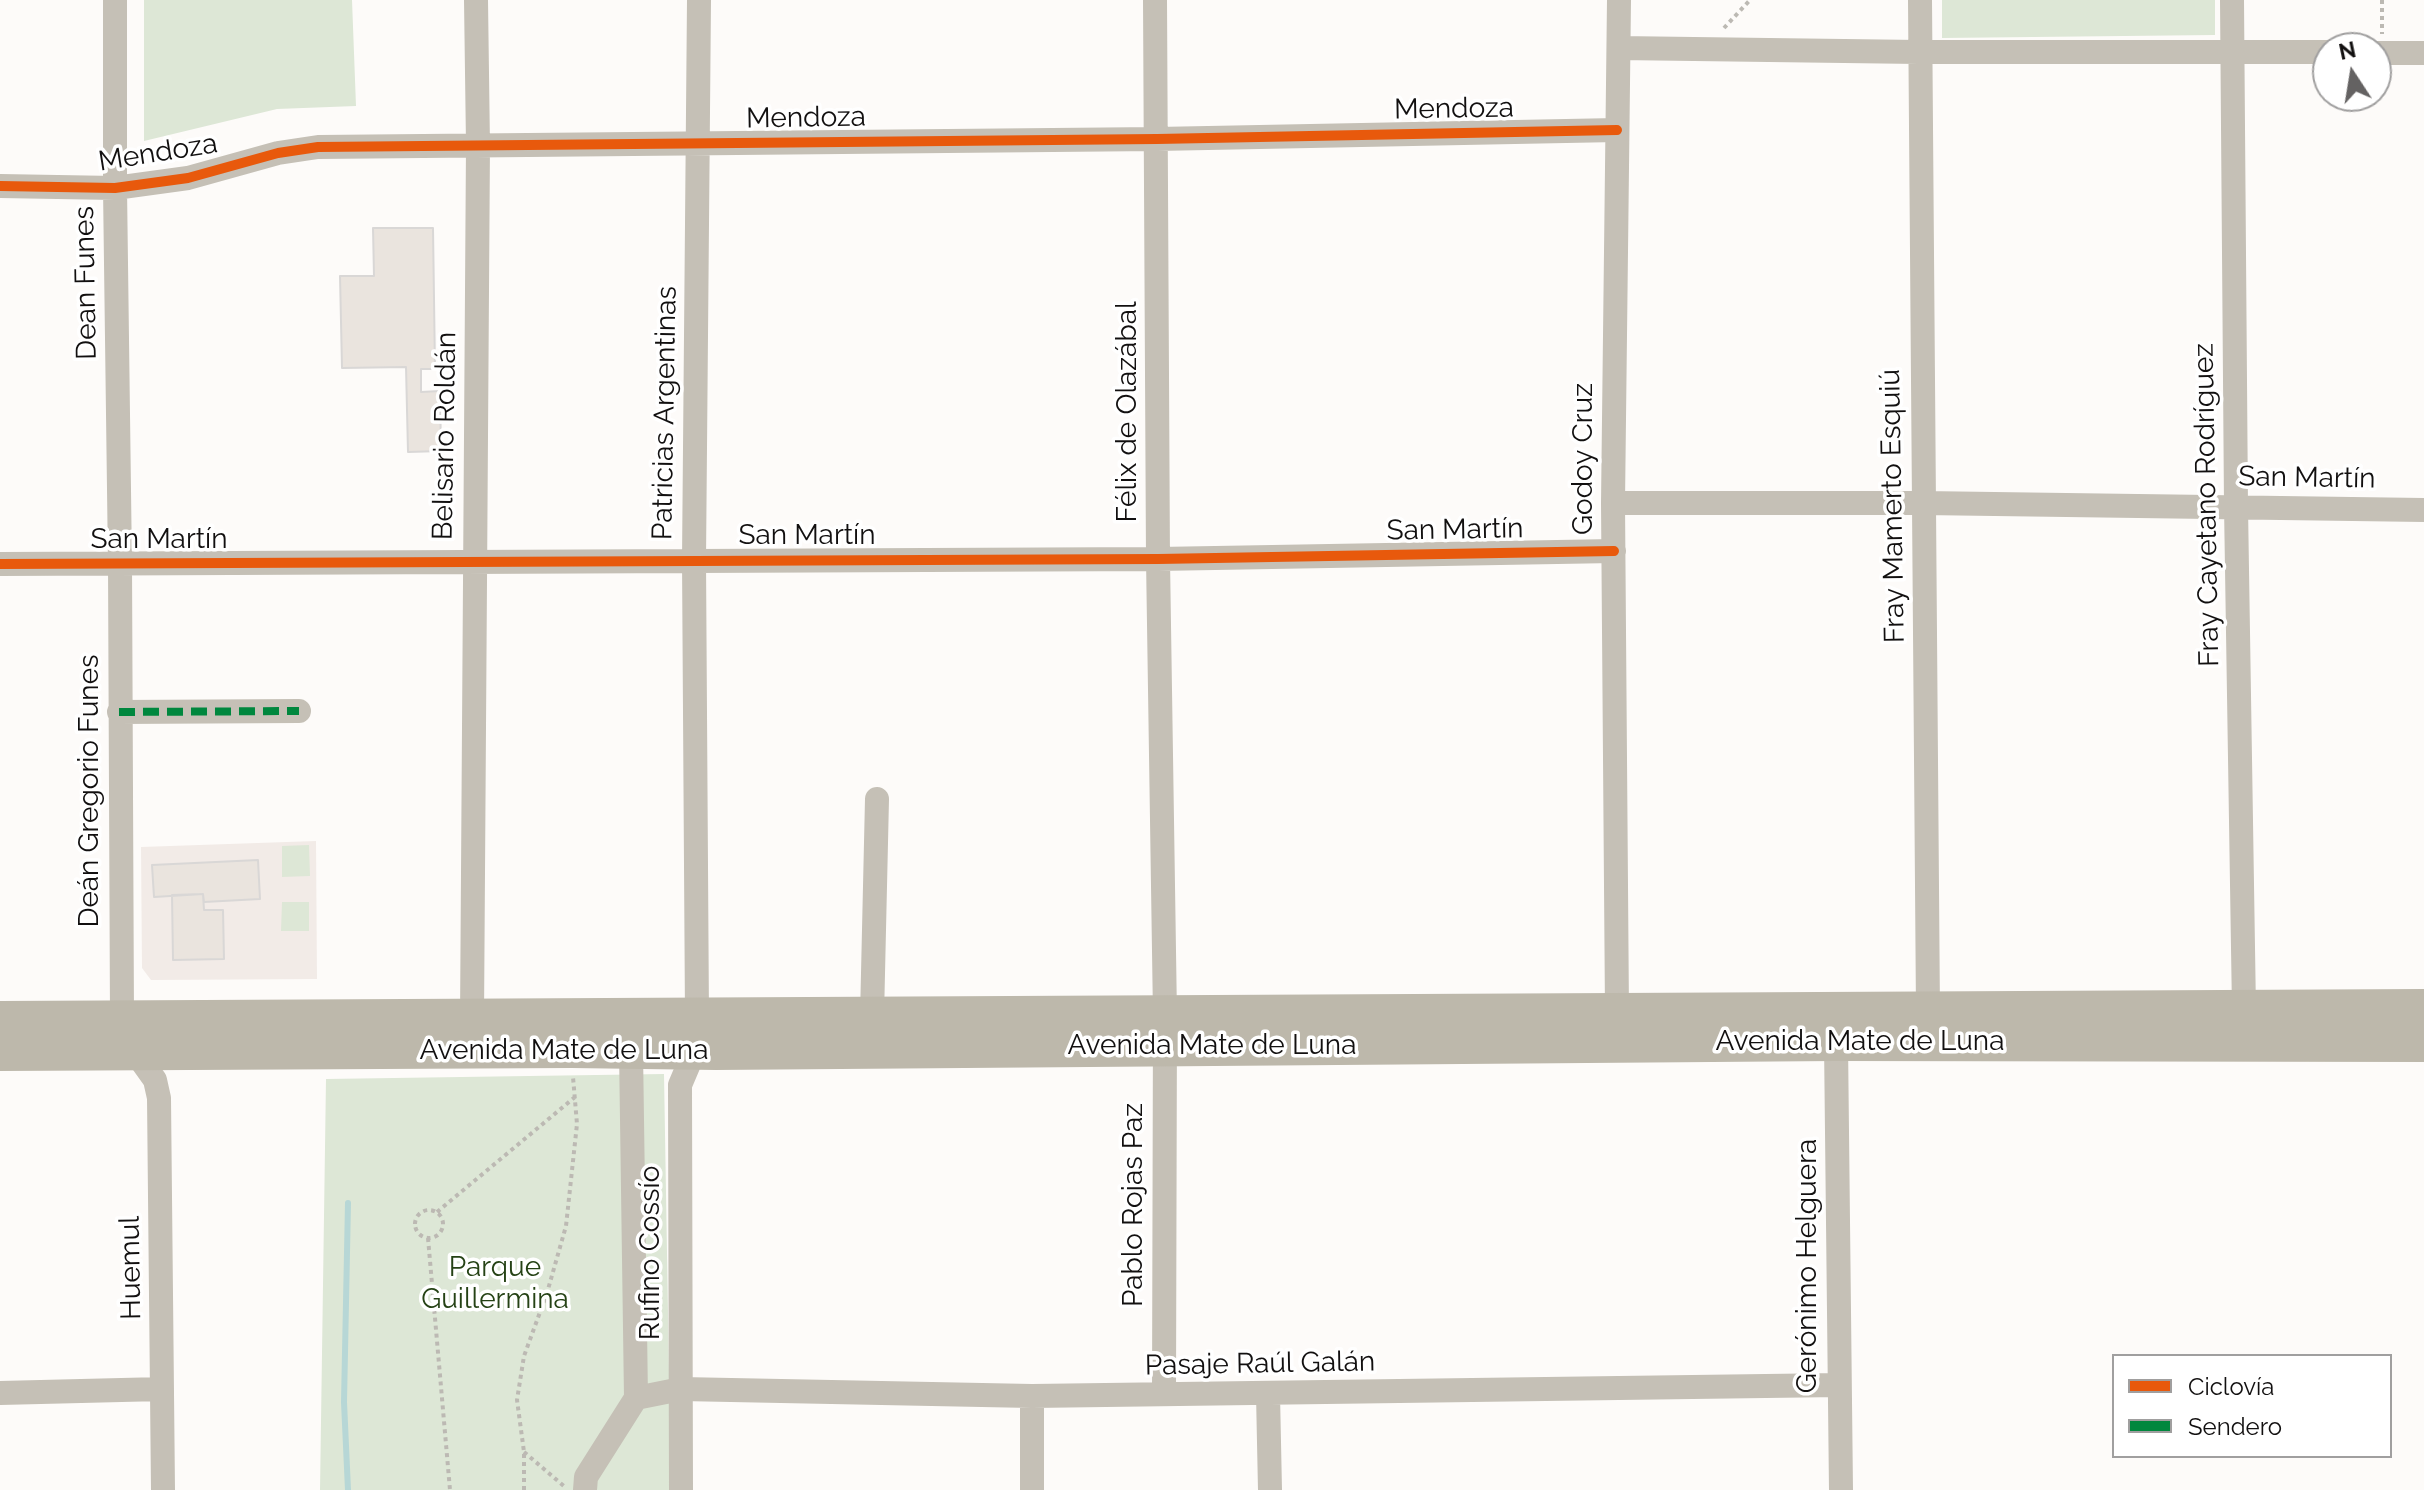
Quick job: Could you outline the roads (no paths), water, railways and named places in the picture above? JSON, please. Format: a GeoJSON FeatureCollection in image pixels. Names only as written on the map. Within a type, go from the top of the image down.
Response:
{"type":"FeatureCollection","features":[{"type":"Feature","properties":{"kind":"main road","name":"Avenida Mate de Luna"},"geometry":{"type":"LineString","coordinates":[[0,1020],[128,1035],[631,1050],[695,1035],[872,1017],[1164,1031],[1617,1013],[2244,1010],[2422,1025]]}},
{"type":"Feature","properties":{"kind":"main road","name":"Avenida Mate de Luna"},"geometry":{"type":"LineString","coordinates":[[0,1052],[128,1035],[472,1017],[695,1035],[1164,1031],[1836,1042],[2422,1025]]}},
{"type":"Feature","properties":{"kind":"street","name":"Dean Funes"},"geometry":{"type":"LineString","coordinates":[[115,0],[120,564]]}},
{"type":"Feature","properties":{"kind":"street","name":"Belisario Roldán"},"geometry":{"type":"LineString","coordinates":[[472,1017],[478,145],[476,0]]}},
{"type":"Feature","properties":{"kind":"street","name":"Patricias Argentinas"},"geometry":{"type":"LineString","coordinates":[[695,1035],[694,560],[699,0]]}},
{"type":"Feature","properties":{"kind":"street","name":"Félix de Olazábal"},"geometry":{"type":"LineString","coordinates":[[1155,0],[1164,1031]]}},
{"type":"Feature","properties":{"kind":"street","name":"Godoy Cruz"},"geometry":{"type":"LineString","coordinates":[[1617,1013],[1613,503],[1619,0]]}},
{"type":"Feature","properties":{"kind":"street","name":"Fray Mamerto Esquiú"},"geometry":{"type":"LineString","coordinates":[[1920,0],[1928,1011]]}},
{"type":"Feature","properties":{"kind":"street","name":"Fray Cayetano Rodríguez"},"geometry":{"type":"LineString","coordinates":[[2232,0],[2244,1010]]}},
{"type":"Feature","properties":{"kind":"street"},"geometry":{"type":"LineString","coordinates":[[1619,48],[2312,52]]}},
{"type":"Feature","properties":{"kind":"street"},"geometry":{"type":"LineString","coordinates":[[2392,53],[2424,53]]}},
{"type":"Feature","properties":{"kind":"street","name":"Mendoza"},"geometry":{"type":"LineString","coordinates":[[0,186],[115,188],[188,178],[278,153],[318,147],[1157,139],[1617,130]]}},
{"type":"Feature","properties":{"kind":"street","name":"San Martín"},"geometry":{"type":"LineString","coordinates":[[1613,503],[1923,503],[2424,510]]}},
{"type":"Feature","properties":{"kind":"street","name":"San Martín"},"geometry":{"type":"LineString","coordinates":[[0,564],[1158,559],[1614,551]]}},
{"type":"Feature","properties":{"kind":"street","name":"Deán Gregorio Funes"},"geometry":{"type":"LineString","coordinates":[[120,564],[119,712],[128,1035]]}},
{"type":"Feature","properties":{"kind":"street"},"geometry":{"type":"LineString","coordinates":[[119,712],[299,711]]}},
{"type":"Feature","properties":{"kind":"street"},"geometry":{"type":"LineString","coordinates":[[872,1017],[877,799]]}},
{"type":"Feature","properties":{"kind":"street","name":"Pablo Rojas Paz"},"geometry":{"type":"LineString","coordinates":[[1164,1031],[1164,1394]]}},
{"type":"Feature","properties":{"kind":"street","name":"Huemul"},"geometry":{"type":"LineString","coordinates":[[128,1035],[155,1080],[159,1098],[163,1490]]}},
{"type":"Feature","properties":{"kind":"street","name":"Rufino Cossío"},"geometry":{"type":"LineString","coordinates":[[681,1490],[680,1085],[695,1035]]}},
{"type":"Feature","properties":{"kind":"street","name":"Gerónimo Helguera"},"geometry":{"type":"LineString","coordinates":[[1836,1042],[1841,1490]]}},
{"type":"Feature","properties":{"kind":"street"},"geometry":{"type":"LineString","coordinates":[[585,1490],[586,1477],[636,1398],[631,1050]]}},
{"type":"Feature","properties":{"kind":"street","name":"Pasaje Raúl Galán"},"geometry":{"type":"LineString","coordinates":[[636,1398],[681,1389],[1032,1396],[1839,1385]]}},
{"type":"Feature","properties":{"kind":"street"},"geometry":{"type":"LineString","coordinates":[[0,1393],[162,1389]]}},
{"type":"Feature","properties":{"kind":"street"},"geometry":{"type":"LineString","coordinates":[[1268,1394],[1270,1490]]}},
{"type":"Feature","properties":{"kind":"street"},"geometry":{"type":"LineString","coordinates":[[1032,1396],[1032,1490]]}},
{"type":"Feature","properties":{"kind":"waterway"},"geometry":{"type":"LineString","coordinates":[[348,1203],[344,1402],[348,1490]]}},
{"type":"Feature","properties":{"kind":"park label","name":"Parque Guillermina"},"geometry":{"type":"Point","coordinates":[495,1284]}}]}
